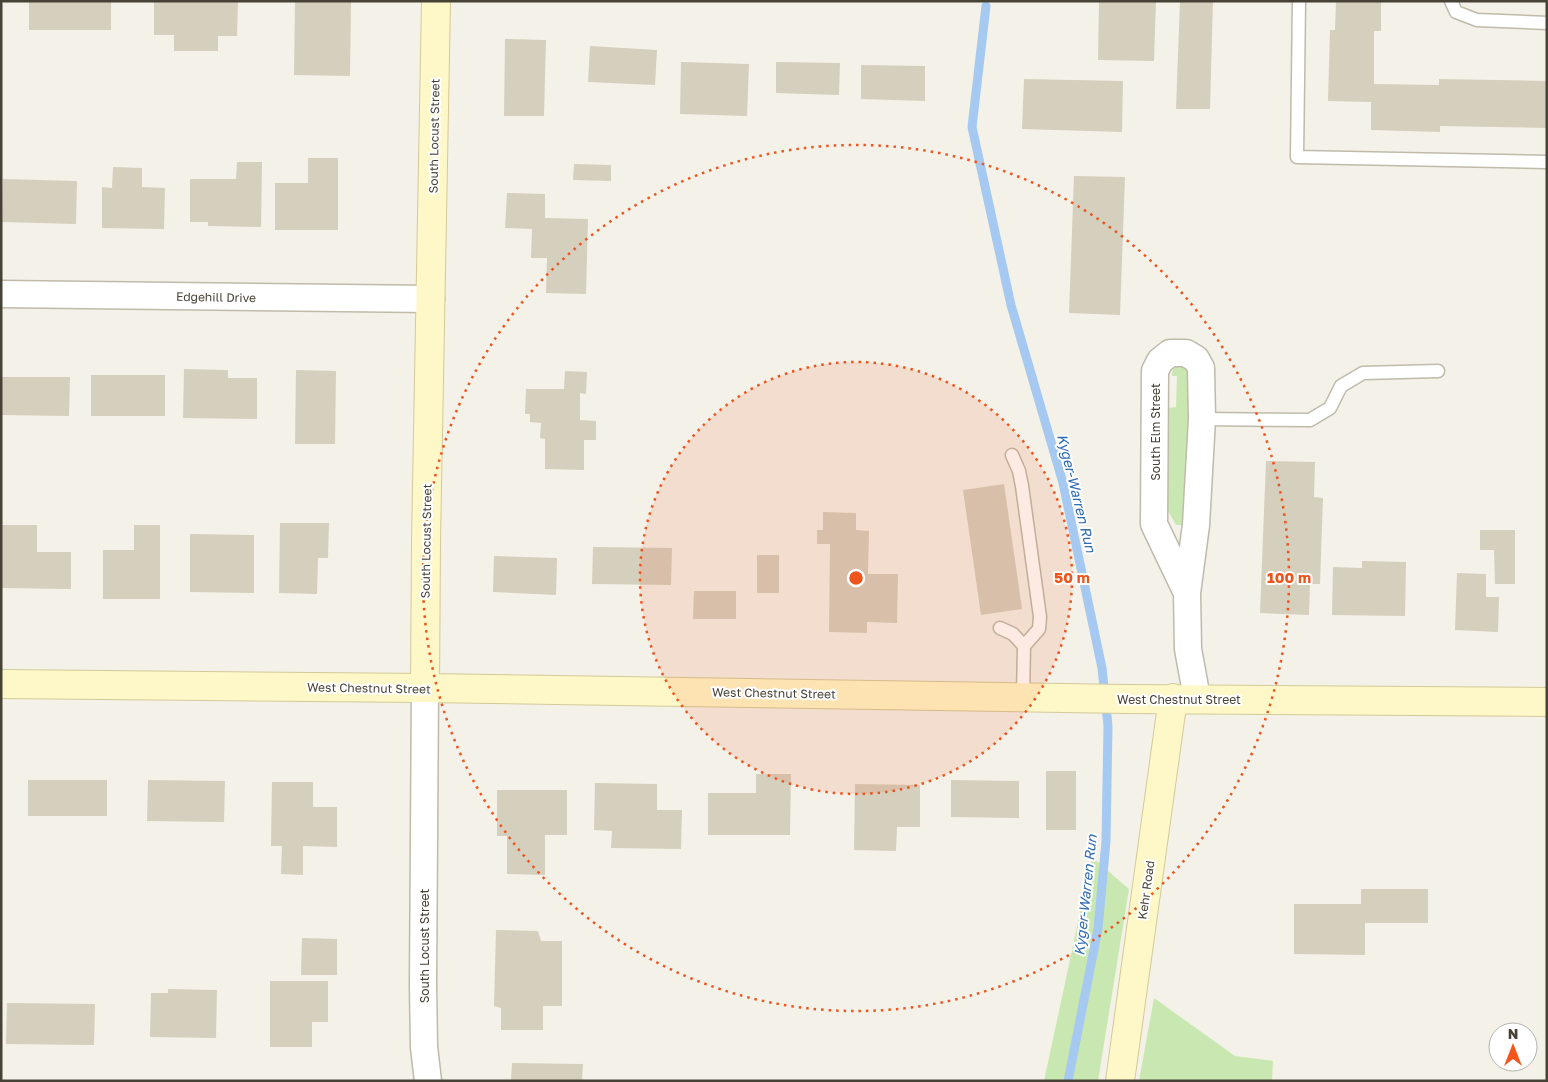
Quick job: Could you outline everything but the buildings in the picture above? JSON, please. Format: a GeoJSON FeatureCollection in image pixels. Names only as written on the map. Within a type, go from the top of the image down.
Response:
{"type":"FeatureCollection","features":[{"type":"Feature","properties":{"kind":"main road","name":"South Locust Street"},"geometry":{"type":"LineString","coordinates":[[425,688],[424,635],[436,1]]}},
{"type":"Feature","properties":{"kind":"main road","name":"West Chestnut Street"},"geometry":{"type":"LineString","coordinates":[[1,684],[425,688],[1127,699],[1547,702]]}},
{"type":"Feature","properties":{"kind":"main road","name":"Kehr Road"},"geometry":{"type":"LineString","coordinates":[[1120,1081],[1185,698]]}},
{"type":"Feature","properties":{"kind":"street","name":"Edgehill Drive"},"geometry":{"type":"LineString","coordinates":[[1,294],[431,299]]}},
{"type":"Feature","properties":{"kind":"street","name":"South Elm Street"},"geometry":{"type":"LineString","coordinates":[[1185,698],[1188,649],[1187,593],[1196,525],[1202,419],[1201,368],[1196,359],[1186,354],[1170,353],[1160,361],[1155,371],[1154,524],[1187,593]]}},
{"type":"Feature","properties":{"kind":"street","name":"South Locust Street"},"geometry":{"type":"LineString","coordinates":[[425,688],[423,985],[424,1046],[428,1081]]}},
{"type":"Feature","properties":{"kind":"lane"},"geometry":{"type":"LineString","coordinates":[[1299,1],[1297,156],[1547,162]]}},
{"type":"Feature","properties":{"kind":"lane"},"geometry":{"type":"LineString","coordinates":[[1451,1],[1456,12],[1478,20],[1547,23]]}},
{"type":"Feature","properties":{"kind":"lane"},"geometry":{"type":"LineString","coordinates":[[1202,419],[1310,420],[1330,408],[1341,386],[1363,373],[1438,371]]}},
{"type":"Feature","properties":{"kind":"lane"},"geometry":{"type":"LineString","coordinates":[[1012,455],[1019,471],[1022,486],[1040,617],[1039,629],[1024,646],[1023,697]]}},
{"type":"Feature","properties":{"kind":"lane"},"geometry":{"type":"LineString","coordinates":[[1000,628],[1014,634],[1024,646]]}},
{"type":"Feature","properties":{"kind":"green space"},"geometry":{"type":"Polygon","coordinates":[[[1173,365],[1187,366],[1191,394],[1185,525],[1176,525],[1168,511],[1166,494],[1169,408],[1176,407],[1177,376],[1172,376],[1173,365]]]}},
{"type":"Feature","properties":{"kind":"green space"},"geometry":{"type":"Polygon","coordinates":[[[1092,857],[1129,889],[1098,1081],[1044,1081],[1092,857]]]}},
{"type":"Feature","properties":{"kind":"green space"},"geometry":{"type":"Polygon","coordinates":[[[1154,998],[1235,1056],[1273,1061],[1272,1081],[1139,1081],[1154,998]]]}},
{"type":"Feature","properties":{"kind":"waterway","name":"Kyger-Warren Run"},"geometry":{"type":"LineString","coordinates":[[986,6],[972,127],[1011,305],[1063,483],[1102,668],[1108,726],[1106,841],[1098,929],[1068,1081]]}}]}
